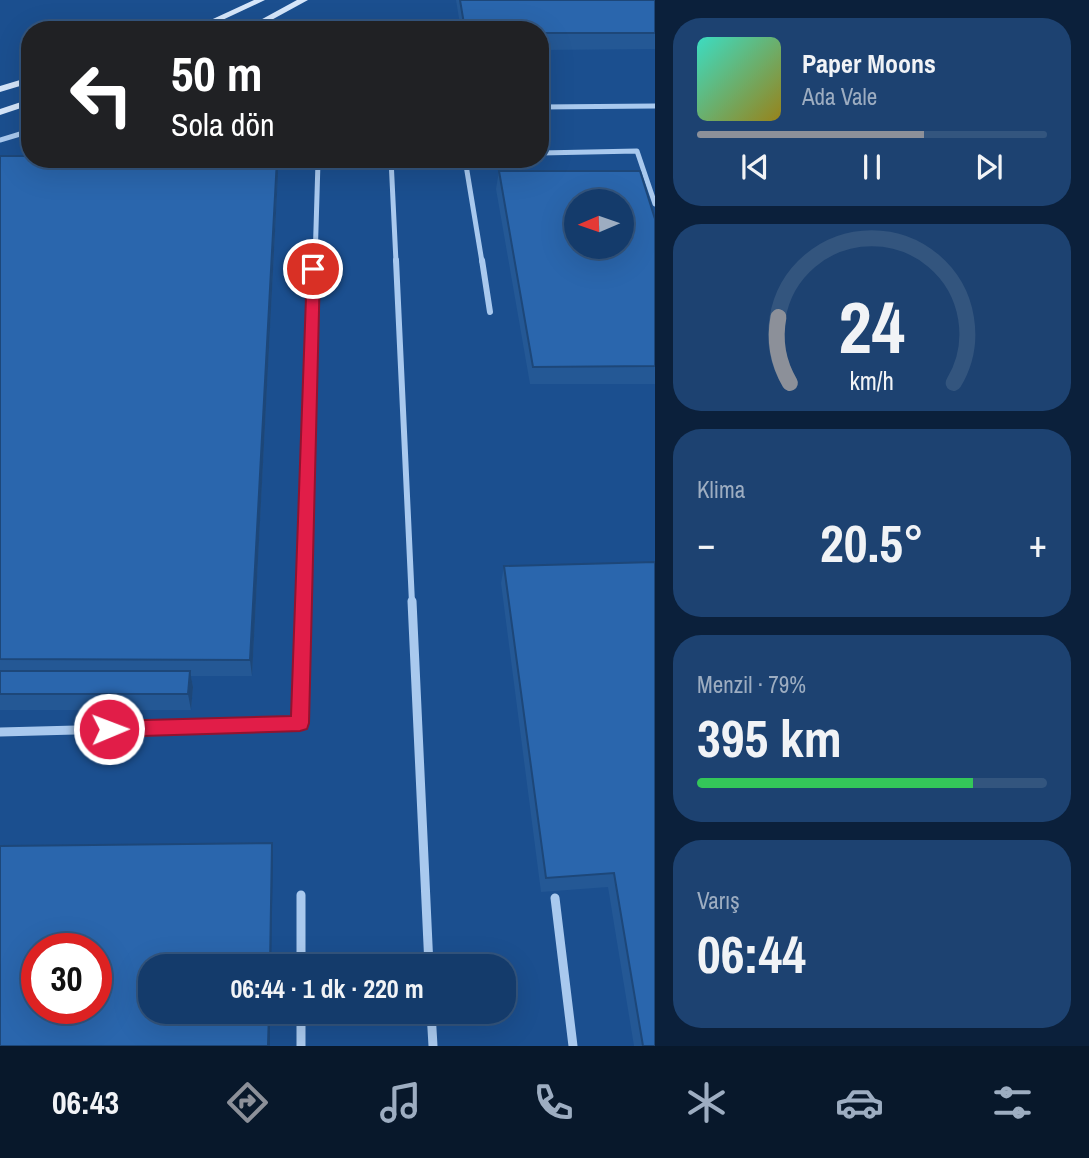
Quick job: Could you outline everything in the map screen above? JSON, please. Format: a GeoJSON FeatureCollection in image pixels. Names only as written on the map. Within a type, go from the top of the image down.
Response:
{"type":"FeatureCollection","features":[{"type":"Feature","properties":{"kind":"main road"},"geometry":{"type":"LineString","coordinates":[[213,21],[261,0]]}},
{"type":"Feature","properties":{"kind":"main road"},"geometry":{"type":"LineString","coordinates":[[263,21],[304,0]]}},
{"type":"Feature","properties":{"kind":"main road"},"geometry":{"type":"LineString","coordinates":[[0,89],[21,83]]}},
{"type":"Feature","properties":{"kind":"main road"},"geometry":{"type":"LineString","coordinates":[[0,112],[21,105]]}},
{"type":"Feature","properties":{"kind":"street"},"geometry":{"type":"LineString","coordinates":[[549,107],[655,106]]}},
{"type":"Feature","properties":{"kind":"street"},"geometry":{"type":"LineString","coordinates":[[0,139],[21,133]]}},
{"type":"Feature","properties":{"kind":"street"},"geometry":{"type":"LineString","coordinates":[[549,153],[637,151],[655,204]]}},
{"type":"Feature","properties":{"kind":"street"},"geometry":{"type":"LineString","coordinates":[[0,732],[300,723],[318,168]]}},
{"type":"Feature","properties":{"kind":"street"},"geometry":{"type":"LineString","coordinates":[[391,168],[428,954]]}},
{"type":"Feature","properties":{"kind":"street"},"geometry":{"type":"LineString","coordinates":[[467,168],[490,312]]}},
{"type":"Feature","properties":{"kind":"street"},"geometry":{"type":"LineString","coordinates":[[301,895],[301,954]]}},
{"type":"Feature","properties":{"kind":"street"},"geometry":{"type":"LineString","coordinates":[[555,898],[573,1046]]}},
{"type":"Feature","properties":{"kind":"street"},"geometry":{"type":"LineString","coordinates":[[301,1024],[301,1046]]}},
{"type":"Feature","properties":{"kind":"street"},"geometry":{"type":"LineString","coordinates":[[432,1024],[433,1046]]}},
{"type":"Feature","properties":{"kind":"building"},"geometry":{"type":"Polygon","coordinates":[[[460,0],[655,0],[655,33],[549,33],[549,21],[464,21],[460,0]]]}},
{"type":"Feature","properties":{"kind":"building"},"geometry":{"type":"Polygon","coordinates":[[[0,156],[21,156],[21,168],[277,168],[250,660],[0,659],[0,156]]]}},
{"type":"Feature","properties":{"kind":"building"},"geometry":{"type":"Polygon","coordinates":[[[499,171],[640,171],[655,219],[655,366],[533,367],[499,171]]]}},
{"type":"Feature","properties":{"kind":"building"},"geometry":{"type":"Polygon","coordinates":[[[655,562],[655,1046],[643,1046],[614,873],[546,878],[504,566],[655,562]]]}},
{"type":"Feature","properties":{"kind":"building"},"geometry":{"type":"Polygon","coordinates":[[[0,671],[190,671],[188,694],[0,694],[0,671]]]}},
{"type":"Feature","properties":{"kind":"building"},"geometry":{"type":"Polygon","coordinates":[[[272,843],[270,954],[138,954],[138,1024],[269,1024],[268,1046],[0,1046],[0,846],[272,843]]]}},
{"type":"Feature","properties":{"kind":"route"},"geometry":{"type":"LineString","coordinates":[[109,729],[300,723],[313,269]]}}]}
